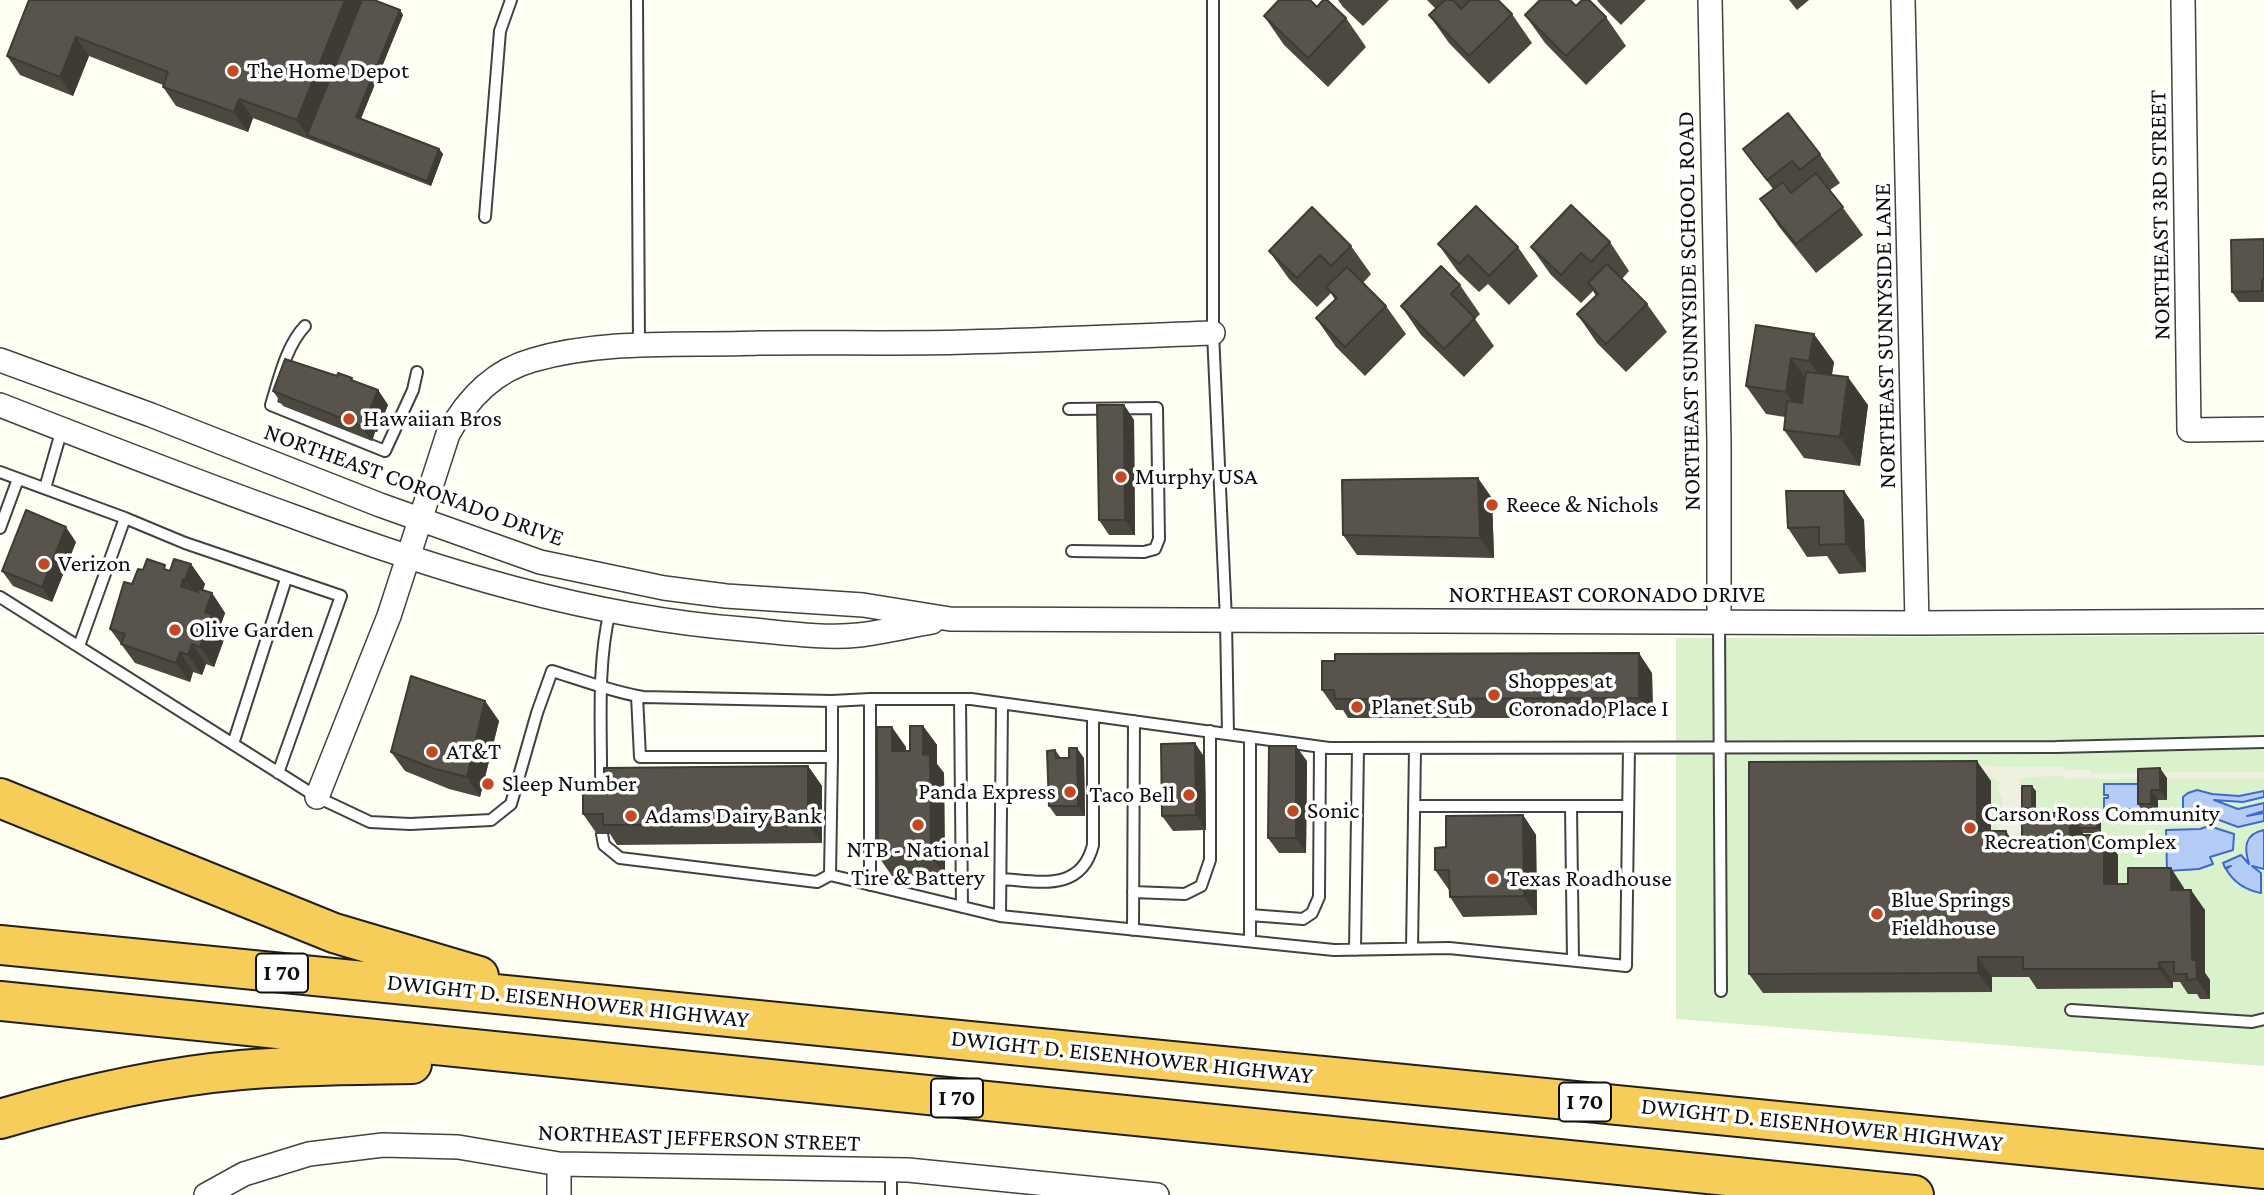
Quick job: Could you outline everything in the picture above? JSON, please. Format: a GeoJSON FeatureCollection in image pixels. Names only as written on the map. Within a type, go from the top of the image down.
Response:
{"type":"FeatureCollection","features":[{"type":"Feature","properties":{"kind":"highway"},"geometry":{"type":"LineString","coordinates":[[0,798],[334,933],[564,1001]]}},
{"type":"Feature","properties":{"kind":"highway","name":"DWIGHT D. EISENHOWER HIGHWAY"},"geometry":{"type":"LineString","coordinates":[[0,945],[2264,1169]]}},
{"type":"Feature","properties":{"kind":"highway","name":"I 70"},"geometry":{"type":"LineString","coordinates":[[0,1001],[1914,1195]]}},
{"type":"Feature","properties":{"kind":"highway"},"geometry":{"type":"LineString","coordinates":[[0,1119],[51,1104],[146,1083],[241,1070],[366,1064],[608,1062]]}},
{"type":"Feature","properties":{"kind":"street","name":"NORTHEAST SUNNYSIDE SCHOOL ROAD"},"geometry":{"type":"LineString","coordinates":[[1710,0],[1719,442],[1718,622]]}},
{"type":"Feature","properties":{"kind":"street","name":"NORTHEAST SUNNYSIDE LANE"},"geometry":{"type":"LineString","coordinates":[[1903,0],[1917,623]]}},
{"type":"Feature","properties":{"kind":"street","name":"NORTHEAST 3RD STREET"},"geometry":{"type":"LineString","coordinates":[[2183,0],[2189,430],[2264,429]]}},
{"type":"Feature","properties":{"kind":"street"},"geometry":{"type":"LineString","coordinates":[[317,797],[389,616],[448,434],[462,409],[482,387],[506,370],[532,360],[578,351],[639,345],[962,342],[1213,333]]}},
{"type":"Feature","properties":{"kind":"street","name":"NORTHEAST CORONADO DRIVE"},"geometry":{"type":"LineString","coordinates":[[0,360],[540,562],[624,580],[726,596],[863,605],[950,619],[1917,623],[2264,621]]}},
{"type":"Feature","properties":{"kind":"street","name":"NORTHEAST CORONADO DRIVE"},"geometry":{"type":"LineString","coordinates":[[0,405],[132,458],[407,556],[510,587],[610,611],[723,628],[857,635],[950,619]]}},
{"type":"Feature","properties":{"kind":"street","name":"NORTHEAST JEFFERSON STREET"},"geometry":{"type":"LineString","coordinates":[[206,1195],[244,1174],[309,1154],[383,1145],[458,1147],[559,1164],[891,1170],[1157,1195]]}},
{"type":"Feature","properties":{"kind":"street"},"geometry":{"type":"LineString","coordinates":[[559,1164],[559,1195]]}},
{"type":"Feature","properties":{"kind":"lane"},"geometry":{"type":"LineString","coordinates":[[485,218],[500,31],[511,0]]}},
{"type":"Feature","properties":{"kind":"lane"},"geometry":{"type":"LineString","coordinates":[[637,0],[639,345]]}},
{"type":"Feature","properties":{"kind":"lane"},"geometry":{"type":"LineString","coordinates":[[1213,0],[1213,333],[1226,620],[1228,734]]}},
{"type":"Feature","properties":{"kind":"lane"},"geometry":{"type":"LineString","coordinates":[[305,326],[292,346],[271,405],[385,451],[413,390],[417,372]]}},
{"type":"Feature","properties":{"kind":"lane"},"geometry":{"type":"LineString","coordinates":[[1069,409],[1157,408],[1159,539],[1154,549],[1144,552],[1072,551]]}},
{"type":"Feature","properties":{"kind":"lane"},"geometry":{"type":"LineString","coordinates":[[45,488],[62,429]]}},
{"type":"Feature","properties":{"kind":"lane"},"geometry":{"type":"LineString","coordinates":[[0,472],[125,517],[185,543],[341,596],[278,772]]}},
{"type":"Feature","properties":{"kind":"lane"},"geometry":{"type":"LineString","coordinates":[[0,528],[18,479]]}},
{"type":"Feature","properties":{"kind":"lane"},"geometry":{"type":"LineString","coordinates":[[79,646],[125,517]]}},
{"type":"Feature","properties":{"kind":"lane"},"geometry":{"type":"LineString","coordinates":[[233,744],[286,579]]}},
{"type":"Feature","properties":{"kind":"lane"},"geometry":{"type":"LineString","coordinates":[[0,597],[317,797],[370,822],[410,824],[491,820],[511,804],[552,671],[618,693],[637,696],[832,701],[960,699],[1320,747],[1359,749],[2056,747],[2264,742]]}},
{"type":"Feature","properties":{"kind":"lane"},"geometry":{"type":"LineString","coordinates":[[601,802],[602,686],[606,628],[610,611]]}},
{"type":"Feature","properties":{"kind":"lane"},"geometry":{"type":"LineString","coordinates":[[1718,622],[1721,992]]}},
{"type":"Feature","properties":{"kind":"lane"},"geometry":{"type":"LineString","coordinates":[[637,696],[640,757],[832,757]]}},
{"type":"Feature","properties":{"kind":"lane"},"geometry":{"type":"LineString","coordinates":[[870,699],[870,885]]}},
{"type":"Feature","properties":{"kind":"lane"},"geometry":{"type":"LineString","coordinates":[[960,699],[962,907]]}},
{"type":"Feature","properties":{"kind":"lane"},"geometry":{"type":"LineString","coordinates":[[830,875],[832,701]]}},
{"type":"Feature","properties":{"kind":"lane"},"geometry":{"type":"LineString","coordinates":[[1000,916],[1002,704]]}},
{"type":"Feature","properties":{"kind":"lane"},"geometry":{"type":"LineString","coordinates":[[1001,879],[1061,882],[1076,873],[1090,856],[1093,845],[1093,716]]}},
{"type":"Feature","properties":{"kind":"lane"},"geometry":{"type":"LineString","coordinates":[[1133,930],[1134,722]]}},
{"type":"Feature","properties":{"kind":"lane"},"geometry":{"type":"LineString","coordinates":[[1133,892],[1185,894],[1201,886],[1210,860],[1210,732]]}},
{"type":"Feature","properties":{"kind":"lane"},"geometry":{"type":"LineString","coordinates":[[1250,737],[1250,941]]}},
{"type":"Feature","properties":{"kind":"lane"},"geometry":{"type":"LineString","coordinates":[[1250,915],[1303,919],[1312,913],[1319,897],[1320,747]]}},
{"type":"Feature","properties":{"kind":"lane"},"geometry":{"type":"LineString","coordinates":[[602,834],[604,845],[620,858],[817,882],[830,875],[1000,916],[1334,950],[1450,948],[1626,966],[1629,748]]}},
{"type":"Feature","properties":{"kind":"lane"},"geometry":{"type":"LineString","coordinates":[[1355,950],[1359,749]]}},
{"type":"Feature","properties":{"kind":"lane"},"geometry":{"type":"LineString","coordinates":[[1412,949],[1415,749]]}},
{"type":"Feature","properties":{"kind":"lane"},"geometry":{"type":"LineString","coordinates":[[1414,806],[1628,806]]}},
{"type":"Feature","properties":{"kind":"lane"},"geometry":{"type":"LineString","coordinates":[[1571,807],[1573,960]]}},
{"type":"Feature","properties":{"kind":"lane"},"geometry":{"type":"LineString","coordinates":[[2071,1010],[2252,1022],[2264,1019]]}},
{"type":"Feature","properties":{"kind":"lane"},"geometry":{"type":"LineString","coordinates":[[891,1170],[891,1195]]}},
{"type":"Feature","properties":{"kind":"green space","name":"Carson Ross Community Recreation Complex"},"geometry":{"type":"Polygon","coordinates":[[[2264,635],[2264,1066],[1676,1019],[1676,638],[2264,635]]]}},
{"type":"Feature","properties":{"kind":"shaded area"},"geometry":{"type":"Polygon","coordinates":[[[1972,762],[1992,767],[2064,767],[2065,770],[2090,770],[2090,773],[2264,772],[2264,778],[2028,777],[2019,780],[2025,789],[2036,786],[2036,823],[2022,829],[2016,851],[1995,833],[1999,829],[1996,826],[2002,810],[2002,798],[1997,788],[2000,784],[1972,762]]]}},
{"type":"Feature","properties":{"kind":"water"},"geometry":{"type":"Polygon","coordinates":[[[2104,784],[2145,784],[2145,809],[2104,809],[2104,798],[2108,798],[2108,795],[2104,795],[2104,784]]]}},
{"type":"Feature","properties":{"kind":"water"},"geometry":{"type":"Polygon","coordinates":[[[2197,790],[2239,796],[2264,791],[2264,797],[2243,802],[2214,800],[2238,809],[2264,803],[2264,811],[2247,816],[2264,813],[2264,821],[2238,827],[2211,817],[2174,819],[2174,814],[2183,813],[2183,797],[2197,790]]]}},
{"type":"Feature","properties":{"kind":"water"},"geometry":{"type":"Polygon","coordinates":[[[2209,826],[2234,834],[2233,850],[2210,857],[2213,864],[2199,869],[2167,871],[2166,830],[2200,829],[2209,826]]]}},
{"type":"Feature","properties":{"kind":"water"},"geometry":{"type":"Polygon","coordinates":[[[2264,830],[2264,869],[2252,866],[2261,873],[2261,893],[2236,882],[2226,869],[2231,866],[2225,868],[2223,863],[2241,855],[2249,864],[2247,842],[2257,832],[2264,830]]]}},
{"type":"Feature","properties":{"kind":"building","name":"The Home Depot"},"geometry":{"type":"Polygon","coordinates":[[[29,0],[345,0],[297,120],[239,99],[234,112],[163,87],[168,72],[76,37],[60,77],[7,56],[29,0]]]}},
{"type":"Feature","properties":{"kind":"building"},"geometry":{"type":"Polygon","coordinates":[[[362,0],[374,0],[400,10],[356,117],[439,149],[427,181],[307,135],[362,0]]]}},
{"type":"Feature","properties":{"kind":"building"},"geometry":{"type":"Polygon","coordinates":[[[1279,0],[1310,0],[1317,7],[1323,0],[1327,0],[1346,18],[1308,58],[1264,16],[1279,0]]]}},
{"type":"Feature","properties":{"kind":"building"},"geometry":{"type":"Polygon","coordinates":[[[1445,0],[1453,0],[1461,9],[1470,0],[1498,0],[1512,14],[1469,56],[1429,15],[1445,0]]]}},
{"type":"Feature","properties":{"kind":"building"},"geometry":{"type":"Polygon","coordinates":[[[1540,0],[1570,0],[1576,6],[1582,0],[1589,0],[1606,17],[1566,56],[1525,15],[1540,0]]]}},
{"type":"Feature","properties":{"kind":"building"},"geometry":{"type":"Polygon","coordinates":[[[1788,113],[1820,154],[1800,170],[1792,161],[1767,180],[1743,149],[1788,113]]]}},
{"type":"Feature","properties":{"kind":"building"},"geometry":{"type":"Polygon","coordinates":[[[1816,173],[1843,207],[1796,244],[1760,199],[1783,182],[1791,193],[1816,173]]]}},
{"type":"Feature","properties":{"kind":"building"},"geometry":{"type":"Polygon","coordinates":[[[1571,205],[1610,242],[1591,262],[1581,253],[1561,275],[1531,247],[1571,205]]]}},
{"type":"Feature","properties":{"kind":"building"},"geometry":{"type":"Polygon","coordinates":[[[1476,206],[1518,247],[1489,276],[1468,255],[1459,264],[1438,244],[1476,206]]]}},
{"type":"Feature","properties":{"kind":"building"},"geometry":{"type":"Polygon","coordinates":[[[1312,207],[1351,246],[1331,266],[1320,255],[1297,278],[1269,251],[1312,207]]]}},
{"type":"Feature","properties":{"kind":"building"},"geometry":{"type":"Polygon","coordinates":[[[2264,239],[2262,291],[2232,292],[2231,240],[2264,239]]]}},
{"type":"Feature","properties":{"kind":"building"},"geometry":{"type":"Polygon","coordinates":[[[1607,264],[1647,304],[1606,344],[1577,314],[1598,294],[1588,283],[1607,264]]]}},
{"type":"Feature","properties":{"kind":"building"},"geometry":{"type":"Polygon","coordinates":[[[1441,266],[1460,285],[1451,294],[1475,318],[1444,349],[1401,306],[1441,266]]]}},
{"type":"Feature","properties":{"kind":"building"},"geometry":{"type":"Polygon","coordinates":[[[1347,267],[1386,306],[1345,347],[1316,318],[1337,298],[1326,287],[1347,267]]]}},
{"type":"Feature","properties":{"kind":"building"},"geometry":{"type":"Polygon","coordinates":[[[1756,325],[1814,334],[1809,361],[1791,358],[1786,392],[1746,386],[1756,325]]]}},
{"type":"Feature","properties":{"kind":"building","name":"Hawaiian Bros"},"geometry":{"type":"Polygon","coordinates":[[[285,359],[337,376],[338,373],[378,390],[361,426],[273,391],[285,359]]]}},
{"type":"Feature","properties":{"kind":"building"},"geometry":{"type":"Polygon","coordinates":[[[1806,372],[1848,377],[1840,437],[1784,430],[1787,401],[1802,403],[1806,372]]]}},
{"type":"Feature","properties":{"kind":"building"},"geometry":{"type":"Polygon","coordinates":[[[1097,405],[1124,405],[1125,520],[1099,520],[1097,405]]]}},
{"type":"Feature","properties":{"kind":"building"},"geometry":{"type":"Polygon","coordinates":[[[1478,478],[1480,538],[1343,535],[1342,480],[1478,478]]]}},
{"type":"Feature","properties":{"kind":"building"},"geometry":{"type":"Polygon","coordinates":[[[1786,491],[1844,491],[1846,544],[1819,545],[1819,527],[1788,528],[1786,491]]]}},
{"type":"Feature","properties":{"kind":"building"},"geometry":{"type":"Polygon","coordinates":[[[26,510],[66,527],[42,587],[2,571],[26,510]]]}},
{"type":"Feature","properties":{"kind":"building","name":"Olive Garden"},"geometry":{"type":"Polygon","coordinates":[[[147,559],[165,565],[164,569],[170,571],[174,559],[191,564],[181,586],[198,592],[199,589],[212,593],[205,612],[212,615],[200,647],[192,644],[188,655],[180,652],[176,663],[121,644],[125,634],[110,629],[124,582],[132,584],[138,569],[143,570],[147,559]]]}},
{"type":"Feature","properties":{"kind":"building"},"geometry":{"type":"Polygon","coordinates":[[[1639,653],[1639,698],[1335,699],[1334,690],[1322,690],[1322,661],[1335,661],[1335,654],[1639,653]]]}},
{"type":"Feature","properties":{"kind":"building"},"geometry":{"type":"Polygon","coordinates":[[[411,676],[485,701],[467,777],[435,769],[391,752],[411,676]]]}},
{"type":"Feature","properties":{"kind":"building"},"geometry":{"type":"Polygon","coordinates":[[[910,726],[923,726],[923,755],[930,754],[931,856],[878,856],[877,727],[892,727],[892,751],[910,751],[910,726]]]}},
{"type":"Feature","properties":{"kind":"building"},"geometry":{"type":"Polygon","coordinates":[[[1195,743],[1196,815],[1162,816],[1161,744],[1195,743]]]}},
{"type":"Feature","properties":{"kind":"building"},"geometry":{"type":"Polygon","coordinates":[[[1269,746],[1296,746],[1296,838],[1268,838],[1269,746]]]}},
{"type":"Feature","properties":{"kind":"building","name":"Panda Express"},"geometry":{"type":"Polygon","coordinates":[[[1069,748],[1077,748],[1078,806],[1049,806],[1047,751],[1055,750],[1056,758],[1069,758],[1069,748]]]}},
{"type":"Feature","properties":{"kind":"building"},"geometry":{"type":"Polygon","coordinates":[[[1977,761],[1977,831],[2006,831],[2006,838],[2022,839],[2022,808],[2032,808],[2032,813],[2070,813],[2070,835],[2104,835],[2104,884],[2128,884],[2128,868],[2171,868],[2171,890],[2191,890],[2192,960],[2196,960],[2197,979],[2187,980],[2187,974],[2174,974],[2174,962],[2159,962],[2159,969],[2023,969],[2023,957],[1978,957],[1978,973],[1749,974],[1749,762],[1977,761]]]}},
{"type":"Feature","properties":{"kind":"building"},"geometry":{"type":"Polygon","coordinates":[[[808,766],[808,824],[603,825],[603,814],[583,814],[583,782],[604,782],[604,768],[808,766]]]}},
{"type":"Feature","properties":{"kind":"building"},"geometry":{"type":"Polygon","coordinates":[[[2160,768],[2160,790],[2151,790],[2151,804],[2138,804],[2138,769],[2160,768]]]}},
{"type":"Feature","properties":{"kind":"building"},"geometry":{"type":"Polygon","coordinates":[[[2022,786],[2032,786],[2032,808],[2022,808],[2022,786]]]}},
{"type":"Feature","properties":{"kind":"building","name":"Texas Roadhouse"},"geometry":{"type":"Polygon","coordinates":[[[1523,815],[1524,896],[1450,897],[1449,870],[1435,870],[1435,848],[1446,847],[1446,816],[1523,815]]]}},
{"type":"Feature","properties":{"kind":"building"},"geometry":{"type":"Polygon","coordinates":[[[2073,818],[2097,818],[2097,828],[2080,828],[2073,818]]]}},
{"type":"Feature","properties":{"kind":"place","name":"The Home Depot"},"geometry":{"type":"Point","coordinates":[233,71]}},
{"type":"Feature","properties":{"kind":"place","name":"Hawaiian Bros"},"geometry":{"type":"Point","coordinates":[349,419]}},
{"type":"Feature","properties":{"kind":"place","name":"Murphy USA"},"geometry":{"type":"Point","coordinates":[1121,477]}},
{"type":"Feature","properties":{"kind":"place","name":"Reece & Nichols"},"geometry":{"type":"Point","coordinates":[1492,505]}},
{"type":"Feature","properties":{"kind":"place","name":"Verizon"},"geometry":{"type":"Point","coordinates":[44,564]}},
{"type":"Feature","properties":{"kind":"place","name":"Olive Garden"},"geometry":{"type":"Point","coordinates":[175,630]}},
{"type":"Feature","properties":{"kind":"place","name":"Shoppes at Coronado Place I"},"geometry":{"type":"Point","coordinates":[1494,695]}},
{"type":"Feature","properties":{"kind":"place","name":"Planet Sub"},"geometry":{"type":"Point","coordinates":[1357,707]}},
{"type":"Feature","properties":{"kind":"place","name":"AT&T"},"geometry":{"type":"Point","coordinates":[432,752]}},
{"type":"Feature","properties":{"kind":"place","name":"Sleep Number"},"geometry":{"type":"Point","coordinates":[488,784]}},
{"type":"Feature","properties":{"kind":"place","name":"Panda Express"},"geometry":{"type":"Point","coordinates":[1070,792]}},
{"type":"Feature","properties":{"kind":"place","name":"Taco Bell"},"geometry":{"type":"Point","coordinates":[1189,795]}},
{"type":"Feature","properties":{"kind":"place","name":"Sonic"},"geometry":{"type":"Point","coordinates":[1293,811]}},
{"type":"Feature","properties":{"kind":"place","name":"Adams Dairy Bank"},"geometry":{"type":"Point","coordinates":[631,816]}},
{"type":"Feature","properties":{"kind":"place","name":"NTB - National Tire & Battery"},"geometry":{"type":"Point","coordinates":[918,825]}},
{"type":"Feature","properties":{"kind":"place","name":"Carson Ross Community Recreation Complex"},"geometry":{"type":"Point","coordinates":[1970,828]}},
{"type":"Feature","properties":{"kind":"place","name":"Texas Roadhouse"},"geometry":{"type":"Point","coordinates":[1493,879]}},
{"type":"Feature","properties":{"kind":"place","name":"Blue Springs Fieldhouse"},"geometry":{"type":"Point","coordinates":[1877,914]}}]}
